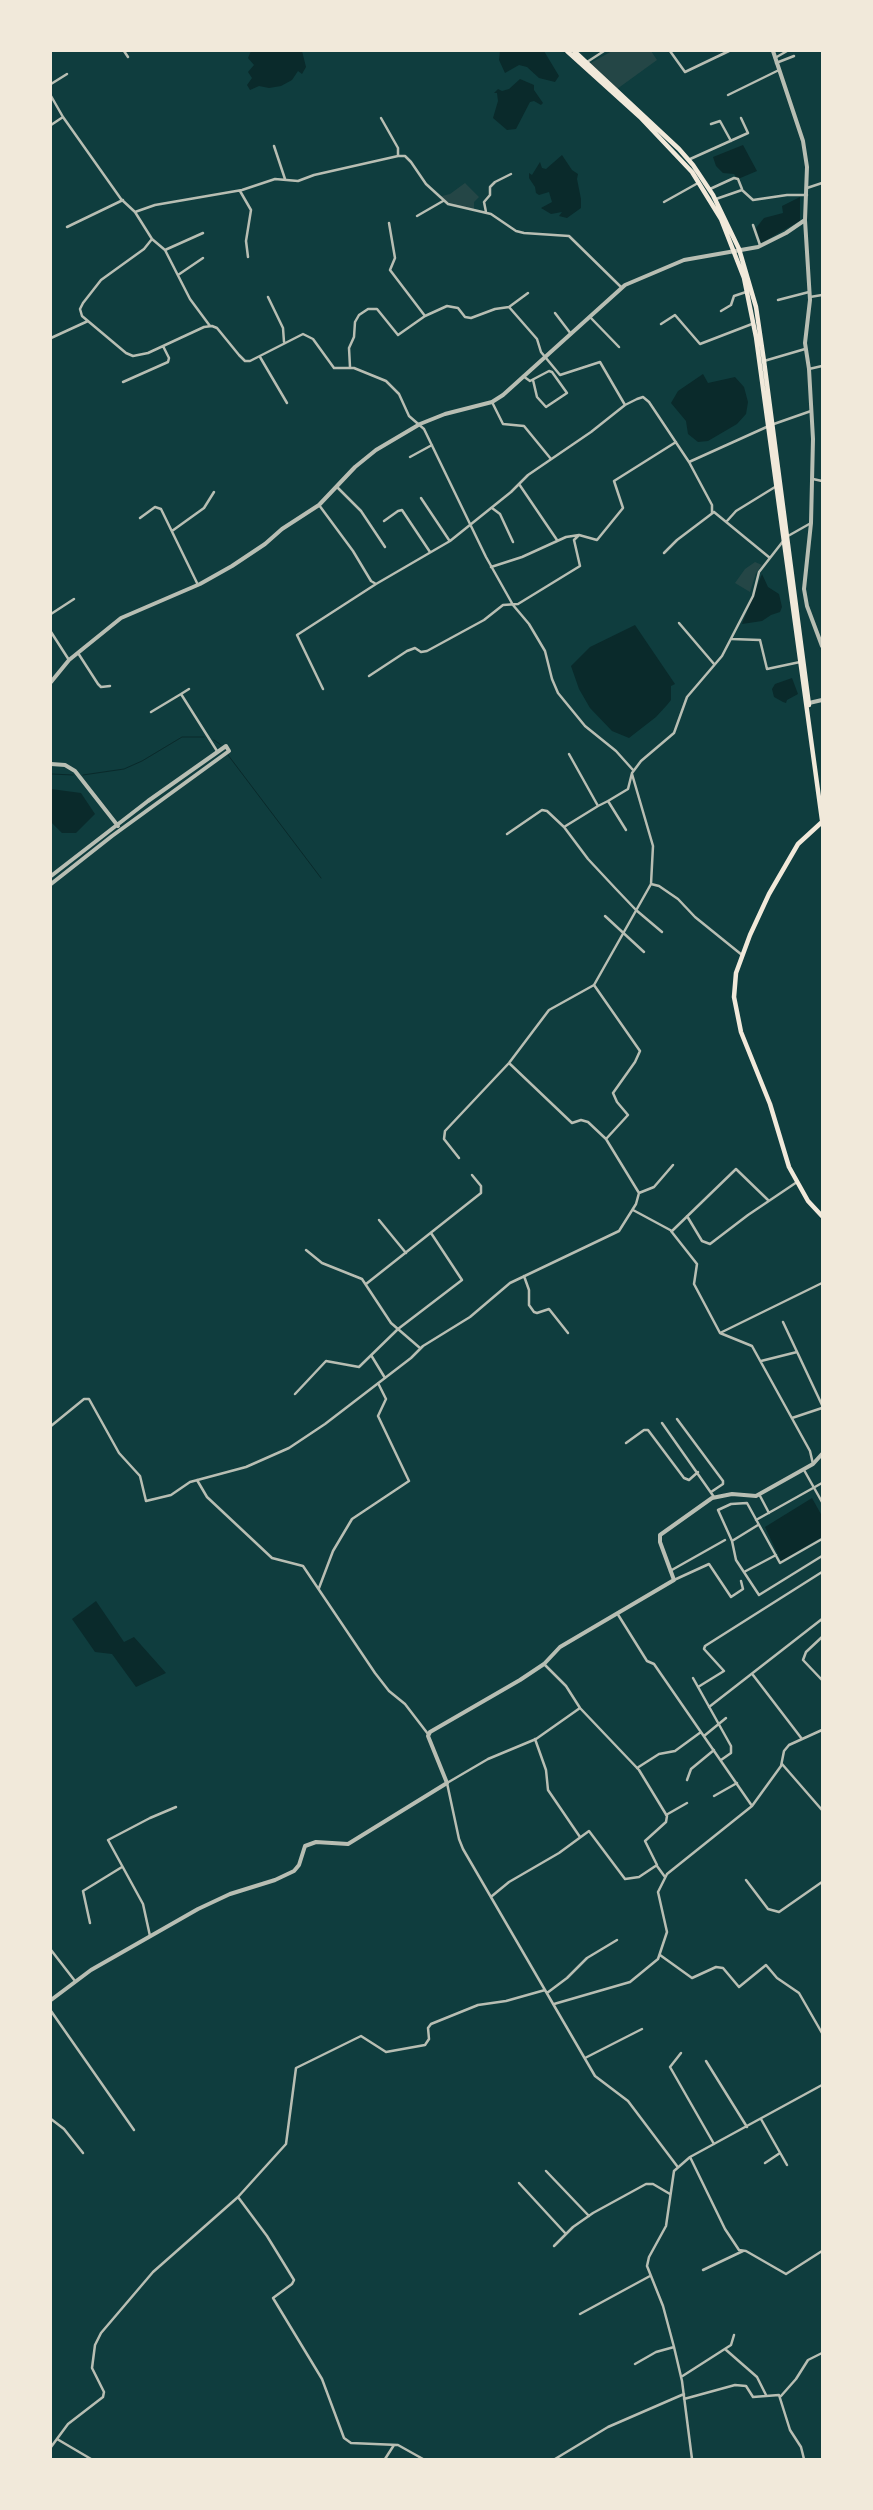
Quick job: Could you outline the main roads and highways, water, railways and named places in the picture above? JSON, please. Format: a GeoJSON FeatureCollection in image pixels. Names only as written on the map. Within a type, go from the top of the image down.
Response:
{"type":"FeatureCollection","features":[{"type":"Feature","properties":{"kind":"main road"},"geometry":{"type":"LineString","coordinates":[[567,51],[667,143],[700,182],[716,208],[737,250],[754,323],[787,536],[822,800]]}},
{"type":"Feature","properties":{"kind":"main road"},"geometry":{"type":"LineString","coordinates":[[574,51],[688,160],[710,189],[737,250],[756,307],[764,361],[775,487],[822,821],[798,844],[764,904],[743,956],[734,988],[738,1023],[770,1104],[784,1155],[797,1182],[822,1216]]}},
{"type":"Feature","properties":{"kind":"waterway"},"geometry":{"type":"LineString","coordinates":[[83,775],[124,769],[142,761],[182,737],[204,737]]}},
{"type":"Feature","properties":{"kind":"waterway"},"geometry":{"type":"LineString","coordinates":[[214,740],[221,745]]}},
{"type":"Feature","properties":{"kind":"waterway"},"geometry":{"type":"LineString","coordinates":[[228,755],[321,878]]}},
{"type":"Feature","properties":{"kind":"waterway"},"geometry":{"type":"LineString","coordinates":[[51,774],[73,775]]}}]}
